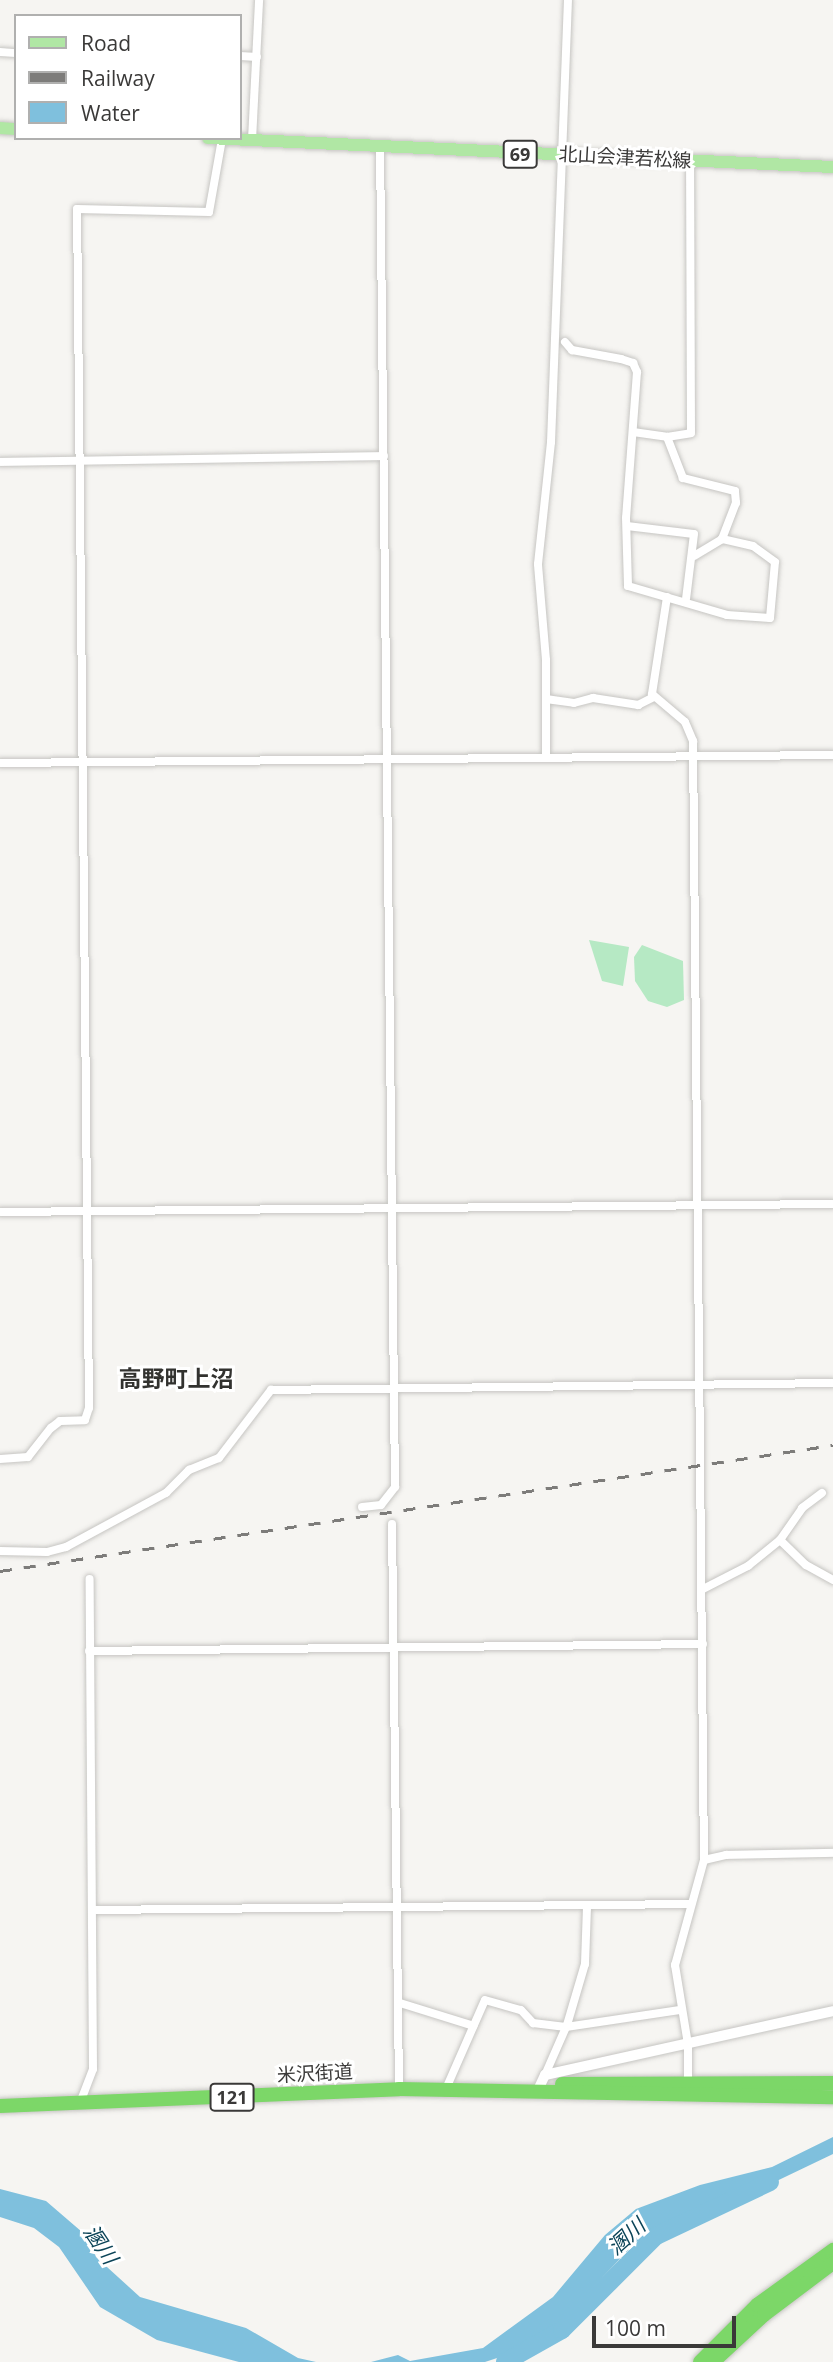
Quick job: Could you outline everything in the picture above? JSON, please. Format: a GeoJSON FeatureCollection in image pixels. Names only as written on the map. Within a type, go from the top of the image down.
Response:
{"type":"FeatureCollection","features":[{"type":"Feature","properties":{"kind":"highway","name":"米沢街道"},"geometry":{"type":"LineString","coordinates":[[0,2106],[399,2090],[463,2091],[541,2084],[688,2087],[833,2083]]}},
{"type":"Feature","properties":{"kind":"highway","name":"米沢街道"},"geometry":{"type":"LineString","coordinates":[[688,2087],[833,2097]]}},
{"type":"Feature","properties":{"kind":"highway"},"geometry":{"type":"LineString","coordinates":[[700,2362],[757,2305],[833,2250]]}},
{"type":"Feature","properties":{"kind":"highway"},"geometry":{"type":"LineString","coordinates":[[713,2362],[764,2315],[833,2263]]}},
{"type":"Feature","properties":{"kind":"main road","name":"北山会津若松線"},"geometry":{"type":"LineString","coordinates":[[242,140],[833,167]]}},
{"type":"Feature","properties":{"kind":"street"},"geometry":{"type":"LineString","coordinates":[[252,140],[259,0]]}},
{"type":"Feature","properties":{"kind":"street"},"geometry":{"type":"LineString","coordinates":[[546,758],[546,699],[538,564],[551,442],[568,0]]}},
{"type":"Feature","properties":{"kind":"street"},"geometry":{"type":"LineString","coordinates":[[242,56],[257,57]]}},
{"type":"Feature","properties":{"kind":"street"},"geometry":{"type":"LineString","coordinates":[[0,1458],[28,1457],[60,1421],[85,1420],[89,1408],[77,209],[209,212],[222,140]]}},
{"type":"Feature","properties":{"kind":"street"},"geometry":{"type":"LineString","coordinates":[[362,1507],[381,1505],[395,1487],[380,146]]}},
{"type":"Feature","properties":{"kind":"street"},"geometry":{"type":"LineString","coordinates":[[632,432],[667,437],[687,436],[693,423],[690,162]]}},
{"type":"Feature","properties":{"kind":"street"},"geometry":{"type":"LineString","coordinates":[[565,342],[572,350],[633,363],[637,372],[627,526],[628,586],[667,597],[686,599],[727,615],[772,615],[775,562],[771,555],[753,546],[722,539]]}},
{"type":"Feature","properties":{"kind":"street"},"geometry":{"type":"LineString","coordinates":[[667,437],[683,478],[734,491],[736,503],[722,539],[694,556]]}},
{"type":"Feature","properties":{"kind":"street"},"geometry":{"type":"LineString","coordinates":[[0,462],[384,456]]}},
{"type":"Feature","properties":{"kind":"street"},"geometry":{"type":"LineString","coordinates":[[627,526],[694,534],[694,556],[686,599]]}},
{"type":"Feature","properties":{"kind":"street"},"geometry":{"type":"LineString","coordinates":[[654,697],[667,597]]}},
{"type":"Feature","properties":{"kind":"street"},"geometry":{"type":"LineString","coordinates":[[546,699],[574,703],[593,698],[638,705],[654,697]]}},
{"type":"Feature","properties":{"kind":"street"},"geometry":{"type":"LineString","coordinates":[[654,697],[685,722],[693,741],[704,1860],[676,1956],[680,2010],[688,2044],[688,2087]]}},
{"type":"Feature","properties":{"kind":"street"},"geometry":{"type":"LineString","coordinates":[[0,763],[833,755]]}},
{"type":"Feature","properties":{"kind":"street"},"geometry":{"type":"LineString","coordinates":[[0,1212],[833,1204]]}},
{"type":"Feature","properties":{"kind":"street"},"geometry":{"type":"LineString","coordinates":[[0,1551],[40,1553],[66,1547],[166,1493],[189,1470],[219,1458],[271,1390],[833,1383]]}},
{"type":"Feature","properties":{"kind":"street"},"geometry":{"type":"LineString","coordinates":[[702,1589],[748,1566],[780,1540],[802,1508],[822,1493]]}},
{"type":"Feature","properties":{"kind":"street"},"geometry":{"type":"LineString","coordinates":[[392,1524],[399,1908],[399,2090]]}},
{"type":"Feature","properties":{"kind":"street"},"geometry":{"type":"LineString","coordinates":[[780,1540],[806,1565],[833,1580]]}},
{"type":"Feature","properties":{"kind":"street"},"geometry":{"type":"LineString","coordinates":[[80,2103],[93,2069],[90,1579]]}},
{"type":"Feature","properties":{"kind":"street"},"geometry":{"type":"LineString","coordinates":[[89,1651],[703,1644]]}},
{"type":"Feature","properties":{"kind":"street"},"geometry":{"type":"LineString","coordinates":[[704,1860],[726,1855],[833,1853]]}},
{"type":"Feature","properties":{"kind":"street"},"geometry":{"type":"LineString","coordinates":[[92,1910],[691,1904]]}},
{"type":"Feature","properties":{"kind":"street"},"geometry":{"type":"LineString","coordinates":[[541,2084],[566,2027],[585,1964],[587,1906]]}},
{"type":"Feature","properties":{"kind":"street"},"geometry":{"type":"LineString","coordinates":[[445,2091],[485,2000],[521,2010],[533,2023],[566,2027],[680,2010]]}},
{"type":"Feature","properties":{"kind":"street"},"geometry":{"type":"LineString","coordinates":[[400,2003],[474,2026]]}},
{"type":"Feature","properties":{"kind":"street"},"geometry":{"type":"LineString","coordinates":[[541,2084],[688,2044],[833,2011]]}},
{"type":"Feature","properties":{"kind":"green space"},"geometry":{"type":"Polygon","coordinates":[[[589,940],[629,947],[623,986],[602,981],[589,940]]]}},
{"type":"Feature","properties":{"kind":"green space"},"geometry":{"type":"Polygon","coordinates":[[[642,945],[683,961],[684,1000],[667,1007],[648,1001],[635,981],[634,957],[642,945]]]}},
{"type":"Feature","properties":{"kind":"water"},"geometry":{"type":"Polygon","coordinates":[[[833,2137],[833,2154],[760,2189],[716,2201],[635,2243],[559,2323],[515,2352],[485,2362],[371,2362],[398,2355],[410,2361],[483,2348],[553,2297],[605,2235],[636,2209],[700,2185],[772,2167],[833,2137]]]}},
{"type":"Feature","properties":{"kind":"water"},"geometry":{"type":"Polygon","coordinates":[[[0,2189],[46,2201],[89,2238],[96,2257],[140,2297],[246,2328],[298,2358],[316,2362],[239,2362],[157,2340],[100,2307],[59,2247],[34,2228],[0,2217],[0,2189]]]}},
{"type":"Feature","properties":{"kind":"waterway","name":"溷川"},"geometry":{"type":"LineString","coordinates":[[505,2362],[562,2330],[656,2236],[770,2182]]}},
{"type":"Feature","properties":{"kind":"railway"},"geometry":{"type":"LineString","coordinates":[[0,1571],[833,1445]]}},
{"type":"Feature","properties":{"kind":"district","name":"高野町上沼"},"geometry":{"type":"Point","coordinates":[176,1378]}}]}
